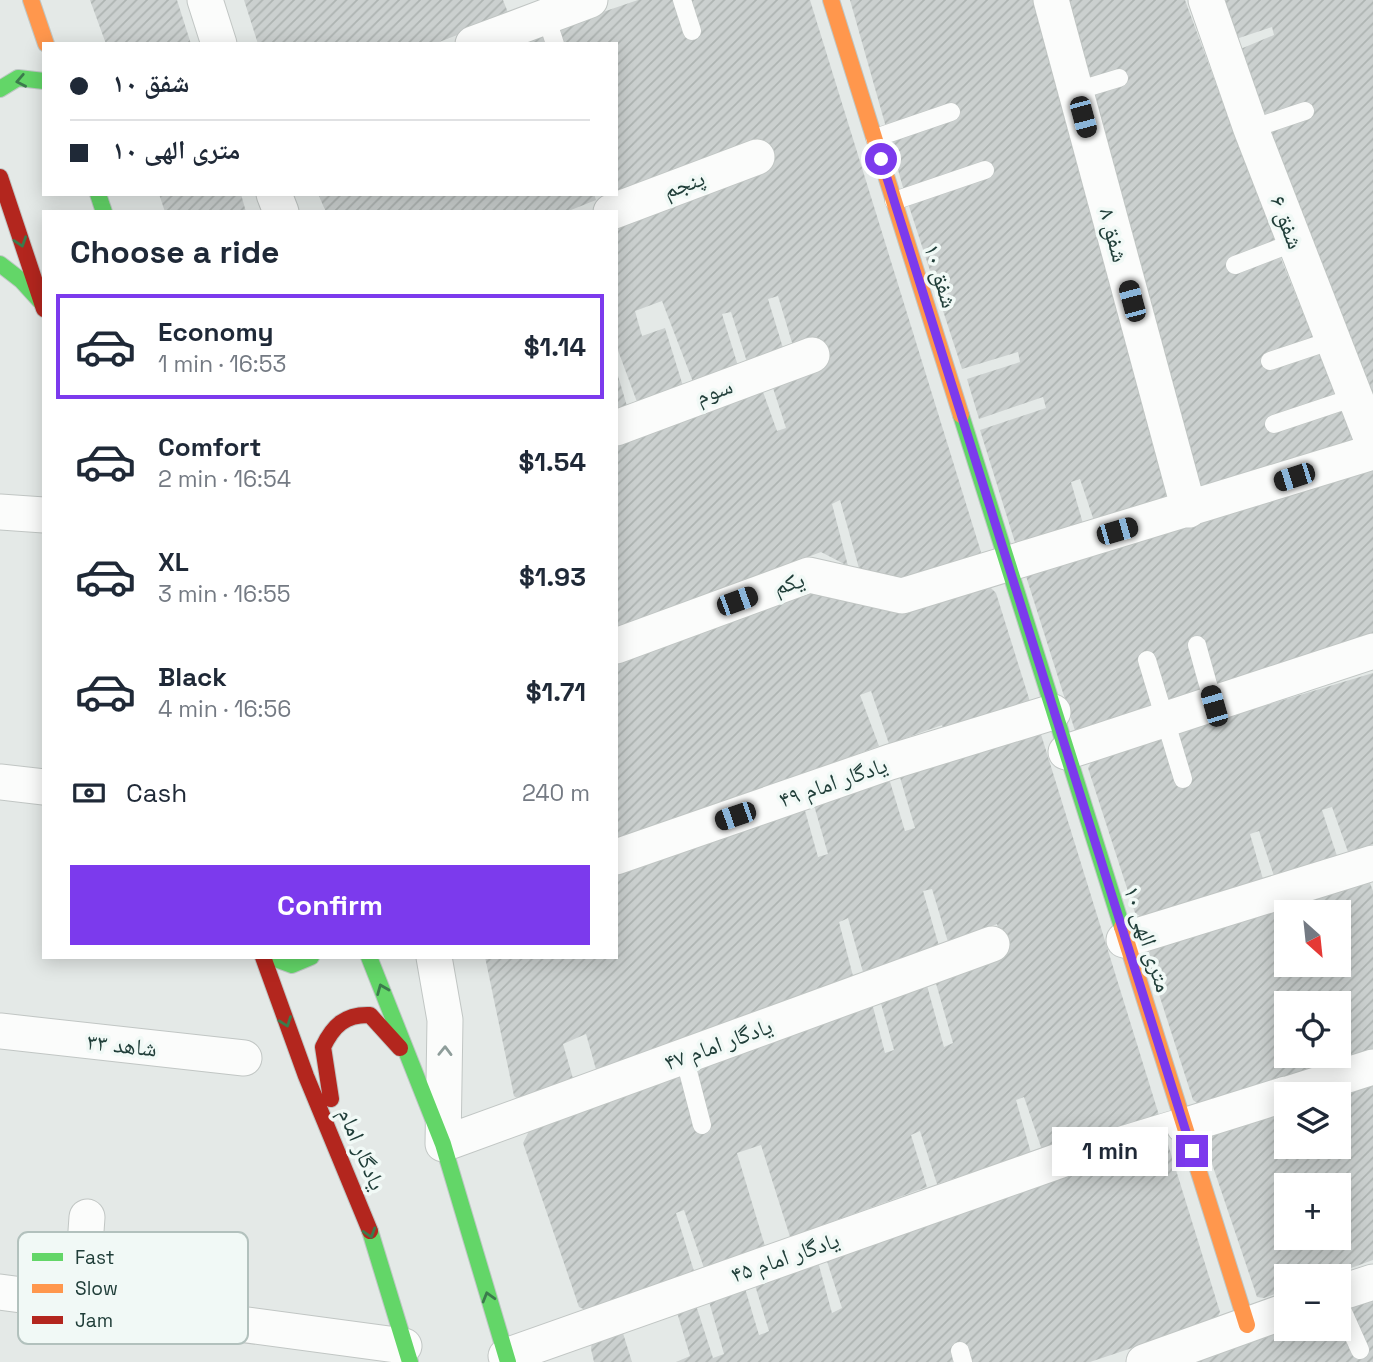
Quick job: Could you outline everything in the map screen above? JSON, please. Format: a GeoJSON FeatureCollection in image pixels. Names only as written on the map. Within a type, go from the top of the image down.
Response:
{"type":"FeatureCollection","features":[{"type":"Feature","properties":{"kind":"main road"},"geometry":{"type":"LineString","coordinates":[[31,0],[45,42]]}},
{"type":"Feature","properties":{"kind":"main road","name":"شفق ۱۰"},"geometry":{"type":"LineString","coordinates":[[831,0],[1007,566]]}},
{"type":"Feature","properties":{"kind":"main road"},"geometry":{"type":"LineString","coordinates":[[0,89],[18,78],[42,81]]}},
{"type":"Feature","properties":{"kind":"main road"},"geometry":{"type":"LineString","coordinates":[[0,177],[42,303]]}},
{"type":"Feature","properties":{"kind":"main road"},"geometry":{"type":"LineString","coordinates":[[0,264],[22,281],[42,305]]}},
{"type":"Feature","properties":{"kind":"main road","name":"۱۰ متری الهی"},"geometry":{"type":"LineString","coordinates":[[1007,566],[1247,1325]]}},
{"type":"Feature","properties":{"kind":"main road","name":"یادگار امام"},"geometry":{"type":"LineString","coordinates":[[264,959],[306,1076],[362,1206],[407,1354]]}},
{"type":"Feature","properties":{"kind":"main road"},"geometry":{"type":"LineString","coordinates":[[276,959],[292,965],[306,959]]}},
{"type":"Feature","properties":{"kind":"main road"},"geometry":{"type":"LineString","coordinates":[[370,959],[443,1144],[507,1359]]}},
{"type":"Feature","properties":{"kind":"main road"},"geometry":{"type":"LineString","coordinates":[[362,1206],[331,1099],[323,1047],[339,1022],[358,1014],[370,1015],[391,1035],[412,1064]]}},
{"type":"Feature","properties":{"kind":"street"},"geometry":{"type":"LineString","coordinates":[[205,0],[218,42]]}},
{"type":"Feature","properties":{"kind":"street"},"geometry":{"type":"LineString","coordinates":[[480,42],[539,24],[590,0]]}},
{"type":"Feature","properties":{"kind":"street","name":"شفق ۸"},"geometry":{"type":"LineString","coordinates":[[1051,0],[1189,510]]}},
{"type":"Feature","properties":{"kind":"street","name":"شفق ۶"},"geometry":{"type":"LineString","coordinates":[[1206,0],[1251,129],[1373,443]]}},
{"type":"Feature","properties":{"kind":"street","name":"پنجم"},"geometry":{"type":"LineString","coordinates":[[616,210],[757,157]]}},
{"type":"Feature","properties":{"kind":"street","name":"سوم"},"geometry":{"type":"LineString","coordinates":[[618,427],[812,355]]}},
{"type":"Feature","properties":{"kind":"street","name":"یکم"},"geometry":{"type":"LineString","coordinates":[[618,645],[809,575],[902,596],[1373,452]]}},
{"type":"Feature","properties":{"kind":"street"},"geometry":{"type":"LineString","coordinates":[[0,512],[42,515]]}},
{"type":"Feature","properties":{"kind":"street"},"geometry":{"type":"LineString","coordinates":[[1066,752],[1373,652]]}},
{"type":"Feature","properties":{"kind":"street","name":"یادگار امام ۴۹"},"geometry":{"type":"LineString","coordinates":[[618,856],[890,762],[1053,712]]}},
{"type":"Feature","properties":{"kind":"street"},"geometry":{"type":"LineString","coordinates":[[0,782],[42,787]]}},
{"type":"Feature","properties":{"kind":"street"},"geometry":{"type":"LineString","coordinates":[[1124,940],[1373,863]]}},
{"type":"Feature","properties":{"kind":"street","name":"یادگار امام ۴۷"},"geometry":{"type":"LineString","coordinates":[[443,1144],[992,944]]}},
{"type":"Feature","properties":{"kind":"street"},"geometry":{"type":"LineString","coordinates":[[434,959],[446,1020],[443,1144]]}},
{"type":"Feature","properties":{"kind":"street","name":"شاهد ۳۳"},"geometry":{"type":"LineString","coordinates":[[0,1031],[244,1058]]}},
{"type":"Feature","properties":{"kind":"street"},"geometry":{"type":"LineString","coordinates":[[1325,1082],[1373,1067]]}},
{"type":"Feature","properties":{"kind":"street"},"geometry":{"type":"LineString","coordinates":[[1183,1121],[1274,1097]]}},
{"type":"Feature","properties":{"kind":"street","name":"یادگار امام ۴۵"},"geometry":{"type":"LineString","coordinates":[[507,1359],[1064,1158]]}},
{"type":"Feature","properties":{"kind":"street"},"geometry":{"type":"LineString","coordinates":[[86,1232],[87,1217]]}},
{"type":"Feature","properties":{"kind":"street"},"geometry":{"type":"LineString","coordinates":[[1351,1289],[1373,1282]]}},
{"type":"Feature","properties":{"kind":"street"},"geometry":{"type":"LineString","coordinates":[[0,1292],[18,1294]]}},
{"type":"Feature","properties":{"kind":"street"},"geometry":{"type":"LineString","coordinates":[[1159,1359],[1274,1315]]}},
{"type":"Feature","properties":{"kind":"street"},"geometry":{"type":"LineString","coordinates":[[248,1329],[407,1354]]}},
{"type":"Feature","properties":{"kind":"lane"},"geometry":{"type":"LineString","coordinates":[[682,0],[692,31]]}},
{"type":"Feature","properties":{"kind":"lane"},"geometry":{"type":"LineString","coordinates":[[1076,91],[1119,78]]}},
{"type":"Feature","properties":{"kind":"lane"},"geometry":{"type":"LineString","coordinates":[[1251,129],[1305,111]]}},
{"type":"Feature","properties":{"kind":"lane"},"geometry":{"type":"LineString","coordinates":[[875,138],[951,112]]}},
{"type":"Feature","properties":{"kind":"lane"},"geometry":{"type":"LineString","coordinates":[[894,201],[985,170]]}},
{"type":"Feature","properties":{"kind":"lane"},"geometry":{"type":"LineString","coordinates":[[1235,265],[1295,242]]}},
{"type":"Feature","properties":{"kind":"lane"},"geometry":{"type":"LineString","coordinates":[[1270,361],[1333,340]]}},
{"type":"Feature","properties":{"kind":"lane"},"geometry":{"type":"LineString","coordinates":[[1275,424],[1355,397]]}},
{"type":"Feature","properties":{"kind":"lane"},"geometry":{"type":"LineString","coordinates":[[1197,645],[1214,706]]}},
{"type":"Feature","properties":{"kind":"lane"},"geometry":{"type":"LineString","coordinates":[[1147,660],[1183,779]]}},
{"type":"Feature","properties":{"kind":"lane"},"geometry":{"type":"LineString","coordinates":[[684,1056],[702,1125]]}},
{"type":"Feature","properties":{"kind":"lane"},"geometry":{"type":"LineString","coordinates":[[1112,1138],[1183,1121]]}},
{"type":"Feature","properties":{"kind":"lane"},"geometry":{"type":"LineString","coordinates":[[1351,1330],[1360,1350]]}},
{"type":"Feature","properties":{"kind":"building"},"geometry":{"type":"Polygon","coordinates":[[[90,0],[177,0],[190,42],[105,42],[90,0]]]}},
{"type":"Feature","properties":{"kind":"building"},"geometry":{"type":"Polygon","coordinates":[[[244,0],[503,0],[509,15],[439,42],[257,42],[244,0]]]}},
{"type":"Feature","properties":{"kind":"building"},"geometry":{"type":"Polygon","coordinates":[[[638,0],[810,0],[981,552],[977,560],[899,584],[860,572],[840,500],[832,504],[848,566],[821,552],[618,628],[618,441],[762,389],[777,431],[786,428],[772,385],[824,365],[816,338],[793,346],[778,296],[768,299],[783,348],[747,362],[731,312],[722,314],[738,366],[693,382],[662,301],[635,311],[642,336],[665,328],[683,386],[637,402],[618,350],[618,42],[560,42],[556,28],[638,0]]]}},
{"type":"Feature","properties":{"kind":"building"},"geometry":{"type":"Polygon","coordinates":[[[850,0],[1035,0],[1169,501],[1096,527],[1080,479],[1071,482],[1084,527],[1017,549],[980,430],[1046,408],[1043,397],[979,419],[967,379],[1020,362],[1018,352],[962,369],[904,191],[850,0]]]}},
{"type":"Feature","properties":{"kind":"building"},"geometry":{"type":"Polygon","coordinates":[[[1067,0],[1185,0],[1223,103],[1229,101],[1279,254],[1355,441],[1199,491],[1067,0]]]}},
{"type":"Feature","properties":{"kind":"building"},"geometry":{"type":"Polygon","coordinates":[[[1220,0],[1373,0],[1373,401],[1238,50],[1274,35],[1272,27],[1233,40],[1220,0]]]}},
{"type":"Feature","properties":{"kind":"building"},"geometry":{"type":"Polygon","coordinates":[[[545,32],[548,42],[521,42],[545,32]]]}},
{"type":"Feature","properties":{"kind":"building"},"geometry":{"type":"Polygon","coordinates":[[[160,196],[242,196],[245,210],[164,210],[160,196]]]}},
{"type":"Feature","properties":{"kind":"building"},"geometry":{"type":"Polygon","coordinates":[[[319,196],[595,196],[596,200],[571,210],[325,210],[319,196]]]}},
{"type":"Feature","properties":{"kind":"building"},"geometry":{"type":"Polygon","coordinates":[[[618,376],[627,406],[618,409],[618,376]]]}},
{"type":"Feature","properties":{"kind":"building"},"geometry":{"type":"Polygon","coordinates":[[[1373,469],[1373,640],[1076,734],[1025,573],[1373,469]]]}},
{"type":"Feature","properties":{"kind":"building"},"geometry":{"type":"Polygon","coordinates":[[[990,587],[996,593],[1032,708],[946,739],[942,725],[889,744],[871,691],[860,695],[879,746],[618,844],[618,659],[803,590],[990,587]]]}},
{"type":"Feature","properties":{"kind":"building"},"geometry":{"type":"Polygon","coordinates":[[[1373,673],[1373,844],[1348,852],[1332,807],[1322,810],[1337,856],[1274,876],[1259,831],[1250,834],[1263,879],[1143,918],[1135,913],[1088,768],[1094,757],[1373,673]]]}},
{"type":"Feature","properties":{"kind":"building"},"geometry":{"type":"Polygon","coordinates":[[[1040,731],[1220,1312],[1216,1320],[1090,1362],[676,1362],[690,1356],[676,1309],[695,1302],[713,1358],[724,1354],[708,1298],[744,1285],[759,1335],[765,1333],[769,1331],[754,1282],[817,1258],[832,1313],[842,1308],[825,1255],[1042,1150],[1024,1097],[1016,1100],[1031,1153],[937,1184],[920,1131],[911,1135],[927,1187],[790,1237],[761,1145],[737,1153],[765,1246],[704,1268],[684,1210],[676,1213],[694,1271],[590,1312],[579,1307],[523,1143],[529,1131],[872,1003],[885,1053],[894,1050],[880,1000],[926,982],[944,1047],[953,1043],[935,980],[1007,955],[997,924],[948,942],[932,889],[923,891],[939,946],[863,972],[848,918],[839,922],[853,976],[597,1073],[586,1034],[563,1044],[574,1082],[522,1102],[514,1096],[485,959],[618,959],[618,875],[804,807],[818,857],[828,854],[813,802],[888,775],[905,831],[915,828],[899,774],[1040,731]]]}},
{"type":"Feature","properties":{"kind":"building"},"geometry":{"type":"Polygon","coordinates":[[[1367,875],[1373,891],[1373,1051],[1351,1058],[1351,991],[1274,991],[1274,1068],[1320,1068],[1201,1106],[1193,1100],[1147,957],[1152,947],[1274,906],[1274,977],[1351,977],[1351,900],[1292,900],[1367,875]]]}},
{"type":"Feature","properties":{"kind":"building"},"geometry":{"type":"Polygon","coordinates":[[[1373,1081],[1373,1260],[1351,1268],[1351,1264],[1274,1264],[1274,1294],[1257,1297],[1205,1143],[1212,1132],[1274,1113],[1274,1159],[1351,1159],[1351,1088],[1373,1081]]]}},
{"type":"Feature","properties":{"kind":"building"},"geometry":{"type":"Polygon","coordinates":[[[1373,1292],[1373,1362],[1185,1362],[1274,1332],[1274,1341],[1351,1341],[1351,1299],[1373,1292]]]}},
{"type":"Feature","properties":{"kind":"building"},"geometry":{"type":"Polygon","coordinates":[[[622,1330],[632,1362],[594,1362],[592,1341],[622,1330]]]}},
{"type":"Feature","properties":{"kind":"traffic: fast"},"geometry":{"type":"LineString","coordinates":[[0,89],[18,78],[42,81]]}},
{"type":"Feature","properties":{"kind":"traffic: fast"},"geometry":{"type":"LineString","coordinates":[[99,196],[103,210]]}},
{"type":"Feature","properties":{"kind":"traffic: fast"},"geometry":{"type":"LineString","coordinates":[[0,264],[22,281],[42,303]]}},
{"type":"Feature","properties":{"kind":"traffic: fast"},"geometry":{"type":"LineString","coordinates":[[961,415],[1122,927]]}},
{"type":"Feature","properties":{"kind":"traffic: fast"},"geometry":{"type":"LineString","coordinates":[[276,959],[292,965],[306,959]]}},
{"type":"Feature","properties":{"kind":"traffic: fast"},"geometry":{"type":"LineString","coordinates":[[370,959],[443,1144],[508,1362]]}},
{"type":"Feature","properties":{"kind":"traffic: fast"},"geometry":{"type":"LineString","coordinates":[[370,1231],[410,1362]]}},
{"type":"Feature","properties":{"kind":"traffic: slow"},"geometry":{"type":"LineString","coordinates":[[31,0],[45,42]]}},
{"type":"Feature","properties":{"kind":"traffic: slow"},"geometry":{"type":"LineString","coordinates":[[831,0],[961,415]]}},
{"type":"Feature","properties":{"kind":"traffic: slow"},"geometry":{"type":"LineString","coordinates":[[1122,927],[1247,1325]]}},
{"type":"Feature","properties":{"kind":"traffic: jam"},"geometry":{"type":"LineString","coordinates":[[0,177],[42,303]]}},
{"type":"Feature","properties":{"kind":"traffic: jam"},"geometry":{"type":"LineString","coordinates":[[264,959],[306,1076],[370,1231]]}},
{"type":"Feature","properties":{"kind":"traffic: jam"},"geometry":{"type":"LineString","coordinates":[[331,1099],[323,1047],[341,1023],[361,1015],[370,1015],[400,1048]]}},
{"type":"Feature","properties":{"kind":"route"},"geometry":{"type":"LineString","coordinates":[[881,159],[1192,1151]]}}]}
